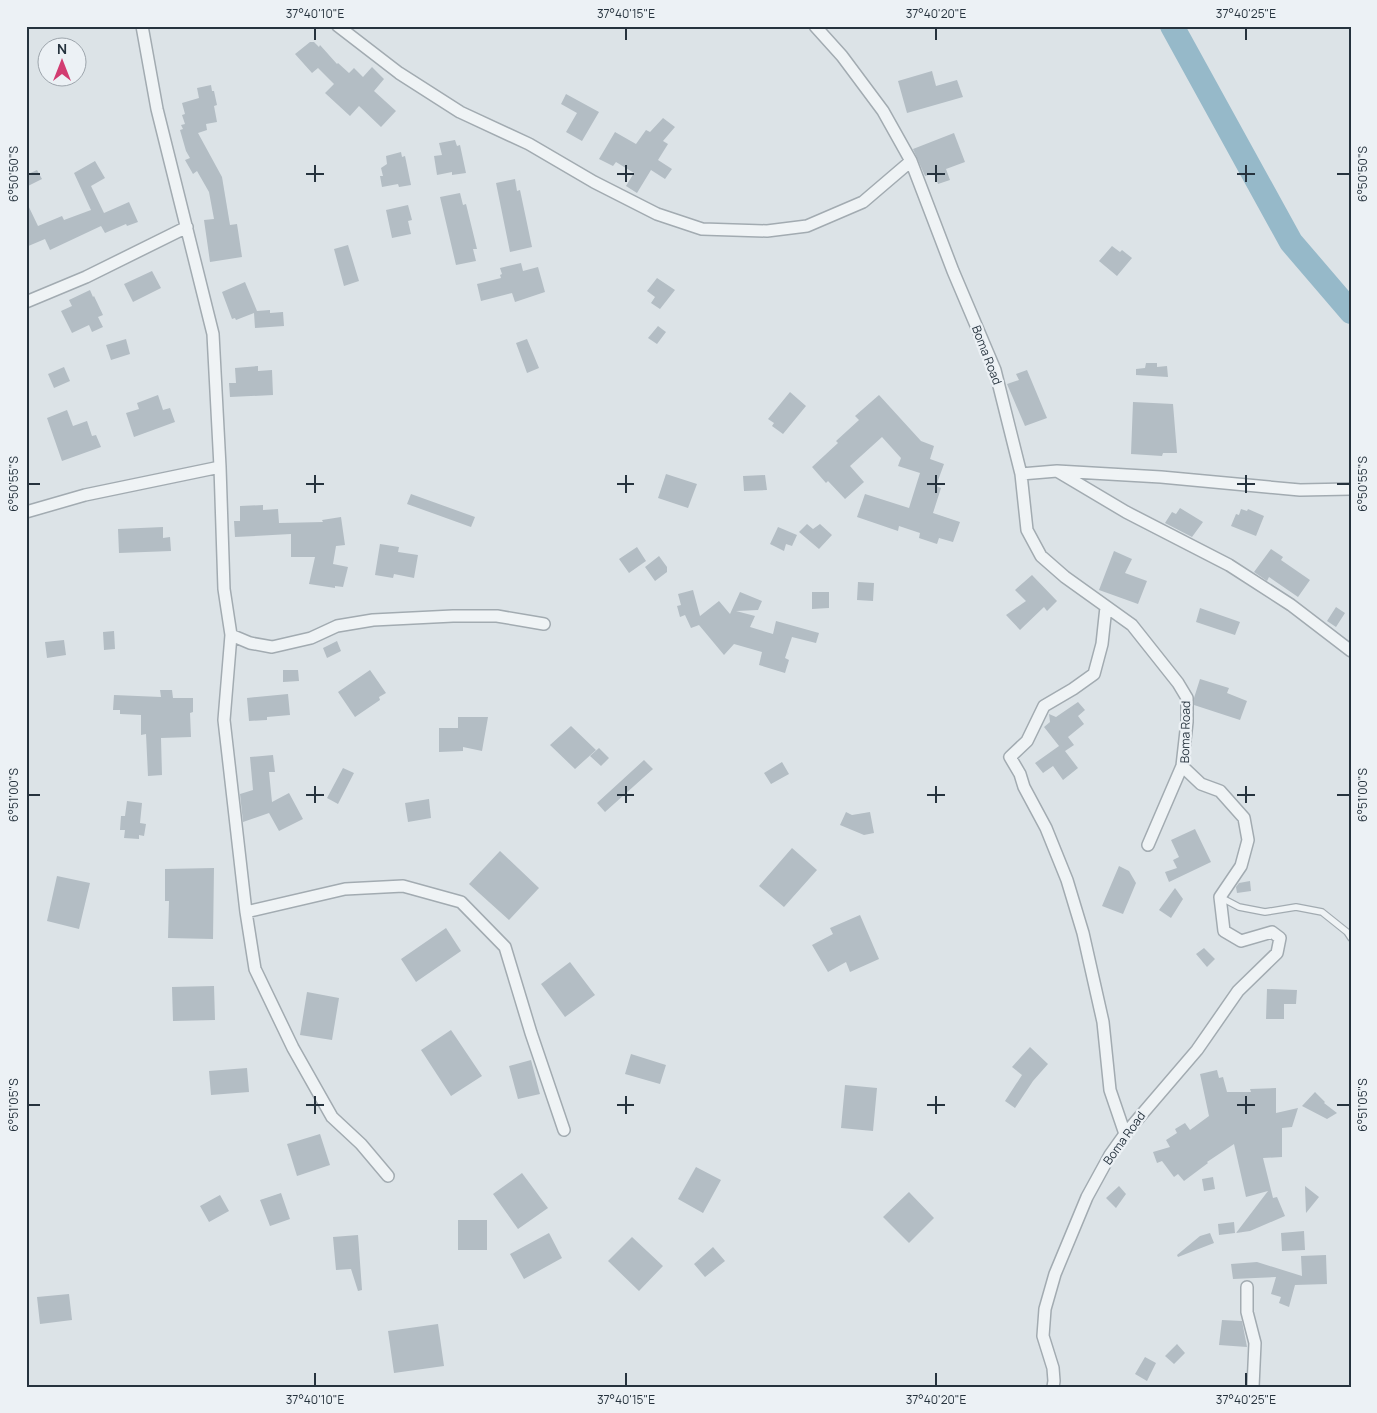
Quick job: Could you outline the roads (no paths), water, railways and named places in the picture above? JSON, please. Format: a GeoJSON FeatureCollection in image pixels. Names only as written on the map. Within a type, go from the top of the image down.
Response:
{"type":"FeatureCollection","features":[{"type":"Feature","properties":{"kind":"street"},"geometry":{"type":"LineString","coordinates":[[142,26],[157,109],[213,334],[224,589],[231,635],[224,720],[246,912],[256,969],[293,1048],[332,1117],[361,1144],[388,1176]]}},
{"type":"Feature","properties":{"kind":"street"},"geometry":{"type":"LineString","coordinates":[[338,26],[399,73],[460,112],[529,144],[594,182],[657,214],[702,228],[767,232],[807,226],[862,202],[911,162]]}},
{"type":"Feature","properties":{"kind":"street","name":"Boma Road"},"geometry":{"type":"LineString","coordinates":[[815,26],[842,56],[883,110],[911,162],[953,271],[996,370],[1021,474],[1026,530],[1041,556],[1064,577],[1132,625],[1178,683],[1187,698],[1187,722],[1182,766],[1201,784],[1220,792],[1244,818],[1248,840],[1241,866],[1220,897],[1224,931],[1241,941],[1272,932],[1280,938],[1277,953],[1238,991],[1197,1050],[1125,1134],[1110,1155],[1087,1197],[1055,1274],[1045,1308],[1043,1336],[1053,1368],[1053,1387]]}},
{"type":"Feature","properties":{"kind":"street"},"geometry":{"type":"LineString","coordinates":[[26,302],[86,277],[187,227]]}},
{"type":"Feature","properties":{"kind":"street"},"geometry":{"type":"LineString","coordinates":[[26,512],[86,496],[220,467]]}},
{"type":"Feature","properties":{"kind":"street"},"geometry":{"type":"LineString","coordinates":[[1021,474],[1057,471],[1161,477],[1300,490],[1351,489]]}},
{"type":"Feature","properties":{"kind":"street"},"geometry":{"type":"LineString","coordinates":[[1057,471],[1126,512],[1229,565],[1291,606],[1351,651]]}},
{"type":"Feature","properties":{"kind":"street"},"geometry":{"type":"LineString","coordinates":[[1106,607],[1102,644],[1094,674],[1074,689],[1044,706],[1027,741],[1010,757],[1046,828],[1067,880],[1083,933],[1103,1022],[1110,1090],[1125,1134]]}},
{"type":"Feature","properties":{"kind":"street"},"geometry":{"type":"LineString","coordinates":[[231,635],[250,644],[272,647],[311,638],[338,626],[374,620],[488,616],[544,624]]}},
{"type":"Feature","properties":{"kind":"street"},"geometry":{"type":"LineString","coordinates":[[1148,845],[1182,766]]}},
{"type":"Feature","properties":{"kind":"street"},"geometry":{"type":"LineString","coordinates":[[246,912],[345,889],[403,886],[461,902],[505,947],[530,1033],[564,1130]]}},
{"type":"Feature","properties":{"kind":"street"},"geometry":{"type":"LineString","coordinates":[[1247,1287],[1247,1312],[1255,1343],[1253,1387]]}},
{"type":"Feature","properties":{"kind":"lane"},"geometry":{"type":"LineString","coordinates":[[1220,897],[1239,907],[1265,912],[1296,907],[1322,912],[1347,932],[1351,938]]}},
{"type":"Feature","properties":{"kind":"waterway"},"geometry":{"type":"LineString","coordinates":[[1172,26],[1291,242],[1351,312]]}}]}
